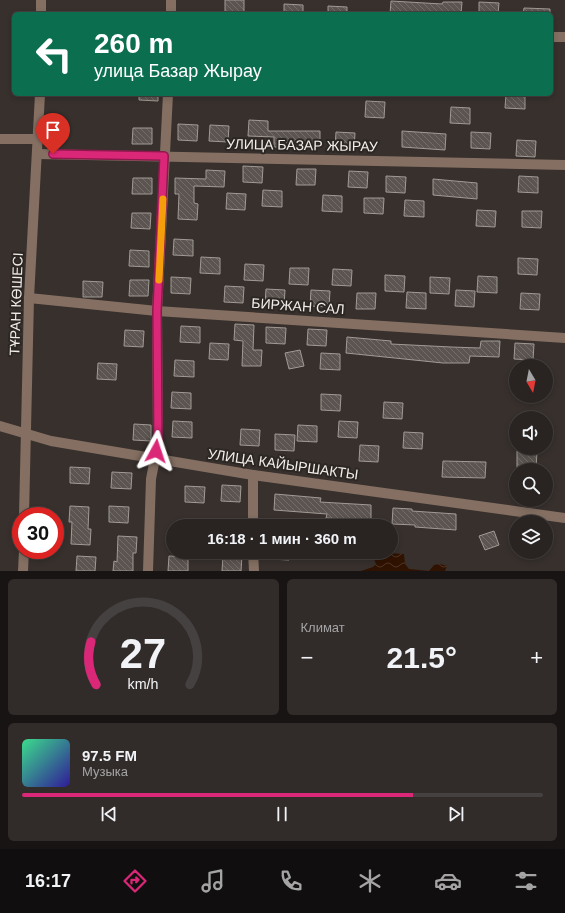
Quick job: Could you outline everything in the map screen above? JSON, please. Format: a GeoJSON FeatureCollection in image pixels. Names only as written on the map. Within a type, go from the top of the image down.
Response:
{"type":"FeatureCollection","features":[{"type":"Feature","properties":{"kind":"street"},"geometry":{"type":"LineString","coordinates":[[41,0],[41,12]]}},
{"type":"Feature","properties":{"kind":"street"},"geometry":{"type":"LineString","coordinates":[[171,12],[172,0]]}},
{"type":"Feature","properties":{"kind":"street"},"geometry":{"type":"LineString","coordinates":[[553,37],[565,37]]}},
{"type":"Feature","properties":{"kind":"street","name":"ТҰРАН КӨШЕСІ"},"geometry":{"type":"LineString","coordinates":[[24,507],[29,298],[38,154],[40,96]]}},
{"type":"Feature","properties":{"kind":"street"},"geometry":{"type":"LineString","coordinates":[[148,571],[151,479],[158,443],[157,311],[168,96]]}},
{"type":"Feature","properties":{"kind":"street"},"geometry":{"type":"LineString","coordinates":[[0,139],[38,139]]}},
{"type":"Feature","properties":{"kind":"street","name":"УЛИЦА БАЗАР ЖЫРАУ"},"geometry":{"type":"LineString","coordinates":[[38,154],[565,165]]}},
{"type":"Feature","properties":{"kind":"street","name":"БИРЖАН САЛ"},"geometry":{"type":"LineString","coordinates":[[29,298],[157,311],[565,338]]}},
{"type":"Feature","properties":{"kind":"street","name":"УЛИЦА КАЙЫРШАКТЫ"},"geometry":{"type":"LineString","coordinates":[[0,426],[51,441],[253,475],[565,518]]}},
{"type":"Feature","properties":{"kind":"street"},"geometry":{"type":"LineString","coordinates":[[253,475],[253,519]]}},
{"type":"Feature","properties":{"kind":"street"},"geometry":{"type":"LineString","coordinates":[[23,571],[24,559]]}},
{"type":"Feature","properties":{"kind":"street"},"geometry":{"type":"LineString","coordinates":[[254,559],[254,571]]}},
{"type":"Feature","properties":{"kind":"water"},"geometry":{"type":"Polygon","coordinates":[[[398,554],[404,554],[405,564],[409,569],[429,571],[361,571],[373,567],[376,564],[374,559],[398,559],[398,554]]]}},
{"type":"Feature","properties":{"kind":"water"},"geometry":{"type":"Polygon","coordinates":[[[440,564],[447,566],[445,571],[429,571],[434,565],[440,564]]]}},
{"type":"Feature","properties":{"kind":"building"},"geometry":{"type":"Polygon","coordinates":[[[225,0],[244,0],[244,12],[225,12],[225,0]]]}},
{"type":"Feature","properties":{"kind":"building"},"geometry":{"type":"Polygon","coordinates":[[[391,1],[442,4],[443,2],[462,2],[461,12],[390,12],[391,1]]]}},
{"type":"Feature","properties":{"kind":"building"},"geometry":{"type":"Polygon","coordinates":[[[479,2],[499,3],[498,12],[479,12],[479,2]]]}},
{"type":"Feature","properties":{"kind":"building"},"geometry":{"type":"Polygon","coordinates":[[[284,4],[303,5],[303,12],[284,12],[284,4]]]}},
{"type":"Feature","properties":{"kind":"building"},"geometry":{"type":"Polygon","coordinates":[[[328,6],[347,7],[347,12],[328,12],[328,6]]]}},
{"type":"Feature","properties":{"kind":"building"},"geometry":{"type":"Polygon","coordinates":[[[524,8],[550,9],[550,12],[523,12],[524,8]]]}},
{"type":"Feature","properties":{"kind":"building"},"geometry":{"type":"Polygon","coordinates":[[[139,96],[158,96],[158,101],[139,100],[139,96]]]}},
{"type":"Feature","properties":{"kind":"building"},"geometry":{"type":"Polygon","coordinates":[[[506,96],[525,96],[525,109],[505,108],[506,96]]]}},
{"type":"Feature","properties":{"kind":"building"},"geometry":{"type":"Polygon","coordinates":[[[366,101],[385,102],[384,118],[365,117],[366,101]]]}},
{"type":"Feature","properties":{"kind":"building"},"geometry":{"type":"Polygon","coordinates":[[[451,107],[470,108],[470,124],[450,123],[451,107]]]}},
{"type":"Feature","properties":{"kind":"building"},"geometry":{"type":"Polygon","coordinates":[[[249,120],[268,121],[268,131],[320,131],[320,147],[274,147],[274,137],[248,136],[249,120]]]}},
{"type":"Feature","properties":{"kind":"building"},"geometry":{"type":"Polygon","coordinates":[[[178,124],[198,125],[197,141],[178,140],[178,124]]]}},
{"type":"Feature","properties":{"kind":"building"},"geometry":{"type":"Polygon","coordinates":[[[210,125],[229,126],[228,142],[209,141],[210,125]]]}},
{"type":"Feature","properties":{"kind":"building"},"geometry":{"type":"Polygon","coordinates":[[[133,128],[152,128],[152,144],[132,144],[133,128]]]}},
{"type":"Feature","properties":{"kind":"building"},"geometry":{"type":"Polygon","coordinates":[[[402,131],[446,134],[445,150],[402,147],[402,131]]]}},
{"type":"Feature","properties":{"kind":"building"},"geometry":{"type":"Polygon","coordinates":[[[336,132],[355,133],[354,149],[335,148],[336,132]]]}},
{"type":"Feature","properties":{"kind":"building"},"geometry":{"type":"Polygon","coordinates":[[[471,132],[491,133],[490,149],[471,148],[471,132]]]}},
{"type":"Feature","properties":{"kind":"building"},"geometry":{"type":"Polygon","coordinates":[[[517,140],[536,141],[535,157],[516,156],[517,140]]]}},
{"type":"Feature","properties":{"kind":"building"},"geometry":{"type":"Polygon","coordinates":[[[243,166],[263,167],[262,183],[243,182],[243,166]]]}},
{"type":"Feature","properties":{"kind":"building"},"geometry":{"type":"Polygon","coordinates":[[[297,169],[316,169],[315,185],[296,185],[297,169]]]}},
{"type":"Feature","properties":{"kind":"building"},"geometry":{"type":"Polygon","coordinates":[[[206,170],[225,171],[224,187],[194,186],[194,203],[198,204],[197,220],[178,219],[179,194],[175,194],[175,178],[206,179],[206,170]]]}},
{"type":"Feature","properties":{"kind":"building"},"geometry":{"type":"Polygon","coordinates":[[[349,171],[368,172],[367,188],[348,187],[349,171]]]}},
{"type":"Feature","properties":{"kind":"building"},"geometry":{"type":"Polygon","coordinates":[[[386,176],[406,177],[405,193],[386,192],[386,176]]]}},
{"type":"Feature","properties":{"kind":"building"},"geometry":{"type":"Polygon","coordinates":[[[519,176],[538,177],[538,193],[518,192],[519,176]]]}},
{"type":"Feature","properties":{"kind":"building"},"geometry":{"type":"Polygon","coordinates":[[[133,178],[152,178],[152,194],[132,194],[133,178]]]}},
{"type":"Feature","properties":{"kind":"building"},"geometry":{"type":"Polygon","coordinates":[[[433,179],[477,183],[477,199],[433,195],[433,179]]]}},
{"type":"Feature","properties":{"kind":"building"},"geometry":{"type":"Polygon","coordinates":[[[263,190],[282,191],[282,207],[262,206],[263,190]]]}},
{"type":"Feature","properties":{"kind":"building"},"geometry":{"type":"Polygon","coordinates":[[[227,193],[246,194],[245,210],[226,209],[227,193]]]}},
{"type":"Feature","properties":{"kind":"building"},"geometry":{"type":"Polygon","coordinates":[[[323,195],[342,196],[342,212],[322,211],[323,195]]]}},
{"type":"Feature","properties":{"kind":"building"},"geometry":{"type":"Polygon","coordinates":[[[364,198],[384,198],[383,214],[364,213],[364,198]]]}},
{"type":"Feature","properties":{"kind":"building"},"geometry":{"type":"Polygon","coordinates":[[[405,200],[424,201],[424,217],[404,216],[405,200]]]}},
{"type":"Feature","properties":{"kind":"building"},"geometry":{"type":"Polygon","coordinates":[[[477,210],[496,211],[495,227],[476,226],[477,210]]]}},
{"type":"Feature","properties":{"kind":"building"},"geometry":{"type":"Polygon","coordinates":[[[522,211],[542,211],[541,228],[522,227],[522,211]]]}},
{"type":"Feature","properties":{"kind":"building"},"geometry":{"type":"Polygon","coordinates":[[[132,213],[151,213],[150,229],[131,228],[132,213]]]}},
{"type":"Feature","properties":{"kind":"building"},"geometry":{"type":"Polygon","coordinates":[[[174,239],[193,240],[193,256],[173,255],[174,239]]]}},
{"type":"Feature","properties":{"kind":"building"},"geometry":{"type":"Polygon","coordinates":[[[130,250],[149,251],[149,267],[129,266],[130,250]]]}},
{"type":"Feature","properties":{"kind":"building"},"geometry":{"type":"Polygon","coordinates":[[[201,257],[220,258],[220,274],[200,273],[201,257]]]}},
{"type":"Feature","properties":{"kind":"building"},"geometry":{"type":"Polygon","coordinates":[[[518,258],[538,259],[537,275],[518,274],[518,258]]]}},
{"type":"Feature","properties":{"kind":"building"},"geometry":{"type":"Polygon","coordinates":[[[245,264],[264,265],[263,281],[244,280],[245,264]]]}},
{"type":"Feature","properties":{"kind":"building"},"geometry":{"type":"Polygon","coordinates":[[[290,268],[309,268],[308,285],[289,284],[290,268]]]}},
{"type":"Feature","properties":{"kind":"building"},"geometry":{"type":"Polygon","coordinates":[[[333,269],[352,270],[351,286],[332,285],[333,269]]]}},
{"type":"Feature","properties":{"kind":"building"},"geometry":{"type":"Polygon","coordinates":[[[385,275],[405,276],[404,292],[385,291],[385,275]]]}},
{"type":"Feature","properties":{"kind":"building"},"geometry":{"type":"Polygon","coordinates":[[[478,276],[497,277],[497,293],[477,292],[478,276]]]}},
{"type":"Feature","properties":{"kind":"building"},"geometry":{"type":"Polygon","coordinates":[[[171,277],[191,278],[190,294],[171,293],[171,277]]]}},
{"type":"Feature","properties":{"kind":"building"},"geometry":{"type":"Polygon","coordinates":[[[430,277],[450,278],[449,294],[430,293],[430,277]]]}},
{"type":"Feature","properties":{"kind":"building"},"geometry":{"type":"Polygon","coordinates":[[[130,280],[149,280],[148,296],[129,296],[130,280]]]}},
{"type":"Feature","properties":{"kind":"building"},"geometry":{"type":"Polygon","coordinates":[[[83,281],[103,282],[102,297],[83,297],[83,281]]]}},
{"type":"Feature","properties":{"kind":"building"},"geometry":{"type":"Polygon","coordinates":[[[225,286],[244,287],[243,303],[224,302],[225,286]]]}},
{"type":"Feature","properties":{"kind":"building"},"geometry":{"type":"Polygon","coordinates":[[[266,289],[285,290],[284,306],[265,305],[266,289]]]}},
{"type":"Feature","properties":{"kind":"building"},"geometry":{"type":"Polygon","coordinates":[[[311,290],[330,291],[329,307],[310,306],[311,290]]]}},
{"type":"Feature","properties":{"kind":"building"},"geometry":{"type":"Polygon","coordinates":[[[456,290],[475,291],[474,307],[455,306],[456,290]]]}},
{"type":"Feature","properties":{"kind":"building"},"geometry":{"type":"Polygon","coordinates":[[[407,292],[426,293],[426,309],[406,308],[407,292]]]}},
{"type":"Feature","properties":{"kind":"building"},"geometry":{"type":"Polygon","coordinates":[[[357,293],[376,293],[375,309],[356,309],[357,293]]]}},
{"type":"Feature","properties":{"kind":"building"},"geometry":{"type":"Polygon","coordinates":[[[521,293],[540,294],[539,310],[520,309],[521,293]]]}},
{"type":"Feature","properties":{"kind":"building"},"geometry":{"type":"Polygon","coordinates":[[[235,324],[254,325],[253,350],[262,350],[261,366],[242,366],[243,341],[234,340],[235,324]]]}},
{"type":"Feature","properties":{"kind":"building"},"geometry":{"type":"Polygon","coordinates":[[[181,326],[200,327],[200,343],[180,342],[181,326]]]}},
{"type":"Feature","properties":{"kind":"building"},"geometry":{"type":"Polygon","coordinates":[[[266,327],[286,328],[285,344],[266,343],[266,327]]]}},
{"type":"Feature","properties":{"kind":"building"},"geometry":{"type":"Polygon","coordinates":[[[308,329],[327,330],[326,346],[307,345],[308,329]]]}},
{"type":"Feature","properties":{"kind":"building"},"geometry":{"type":"Polygon","coordinates":[[[125,330],[144,331],[143,347],[124,346],[125,330]]]}},
{"type":"Feature","properties":{"kind":"building"},"geometry":{"type":"Polygon","coordinates":[[[347,337],[391,341],[391,344],[480,348],[481,341],[500,341],[499,357],[470,356],[469,363],[443,363],[346,353],[347,337]]]}},
{"type":"Feature","properties":{"kind":"building"},"geometry":{"type":"Polygon","coordinates":[[[210,343],[229,344],[228,360],[209,359],[210,343]]]}},
{"type":"Feature","properties":{"kind":"building"},"geometry":{"type":"Polygon","coordinates":[[[515,343],[534,344],[533,359],[514,359],[515,343]]]}},
{"type":"Feature","properties":{"kind":"building"},"geometry":{"type":"Polygon","coordinates":[[[300,350],[304,366],[289,369],[285,353],[300,350]]]}},
{"type":"Feature","properties":{"kind":"building"},"geometry":{"type":"Polygon","coordinates":[[[321,353],[340,354],[340,370],[320,369],[321,353]]]}},
{"type":"Feature","properties":{"kind":"building"},"geometry":{"type":"Polygon","coordinates":[[[175,360],[194,361],[194,377],[174,376],[175,360]]]}},
{"type":"Feature","properties":{"kind":"building"},"geometry":{"type":"Polygon","coordinates":[[[98,363],[117,364],[116,380],[97,379],[98,363]]]}},
{"type":"Feature","properties":{"kind":"building"},"geometry":{"type":"Polygon","coordinates":[[[172,392],[191,393],[191,409],[171,408],[172,392]]]}},
{"type":"Feature","properties":{"kind":"building"},"geometry":{"type":"Polygon","coordinates":[[[321,394],[341,395],[340,411],[321,410],[321,394]]]}},
{"type":"Feature","properties":{"kind":"building"},"geometry":{"type":"Polygon","coordinates":[[[384,402],[403,403],[402,419],[383,418],[384,402]]]}},
{"type":"Feature","properties":{"kind":"building"},"geometry":{"type":"Polygon","coordinates":[[[173,421],[192,422],[192,438],[172,437],[173,421]]]}},
{"type":"Feature","properties":{"kind":"building"},"geometry":{"type":"Polygon","coordinates":[[[339,421],[358,422],[357,438],[338,437],[339,421]]]}},
{"type":"Feature","properties":{"kind":"building"},"geometry":{"type":"Polygon","coordinates":[[[134,424],[151,425],[151,441],[133,440],[134,424]]]}},
{"type":"Feature","properties":{"kind":"building"},"geometry":{"type":"Polygon","coordinates":[[[298,425],[317,426],[317,442],[297,441],[298,425]]]}},
{"type":"Feature","properties":{"kind":"building"},"geometry":{"type":"Polygon","coordinates":[[[241,429],[260,430],[259,446],[240,445],[241,429]]]}},
{"type":"Feature","properties":{"kind":"building"},"geometry":{"type":"Polygon","coordinates":[[[404,432],[423,433],[422,449],[403,448],[404,432]]]}},
{"type":"Feature","properties":{"kind":"building"},"geometry":{"type":"Polygon","coordinates":[[[275,434],[295,435],[294,451],[275,450],[275,434]]]}},
{"type":"Feature","properties":{"kind":"building"},"geometry":{"type":"Polygon","coordinates":[[[360,445],[379,446],[378,462],[359,461],[360,445]]]}},
{"type":"Feature","properties":{"kind":"building"},"geometry":{"type":"Polygon","coordinates":[[[517,455],[537,455],[536,463],[517,463],[517,455]]]}},
{"type":"Feature","properties":{"kind":"building"},"geometry":{"type":"Polygon","coordinates":[[[443,461],[486,462],[485,478],[442,477],[443,461]]]}},
{"type":"Feature","properties":{"kind":"building"},"geometry":{"type":"Polygon","coordinates":[[[70,467],[90,468],[89,484],[70,483],[70,467]]]}},
{"type":"Feature","properties":{"kind":"building"},"geometry":{"type":"Polygon","coordinates":[[[112,472],[132,473],[131,489],[111,488],[112,472]]]}},
{"type":"Feature","properties":{"kind":"building"},"geometry":{"type":"Polygon","coordinates":[[[222,485],[241,486],[240,502],[221,501],[222,485]]]}},
{"type":"Feature","properties":{"kind":"building"},"geometry":{"type":"Polygon","coordinates":[[[185,486],[205,487],[204,503],[185,502],[185,486]]]}},
{"type":"Feature","properties":{"kind":"building"},"geometry":{"type":"Polygon","coordinates":[[[275,494],[321,498],[320,502],[371,505],[371,519],[326,518],[327,514],[274,510],[275,494]]]}},
{"type":"Feature","properties":{"kind":"building"},"geometry":{"type":"Polygon","coordinates":[[[70,506],[89,507],[88,529],[91,529],[90,545],[71,544],[72,522],[69,522],[70,506]]]}},
{"type":"Feature","properties":{"kind":"building"},"geometry":{"type":"Polygon","coordinates":[[[109,506],[129,507],[128,523],[109,522],[109,506]]]}},
{"type":"Feature","properties":{"kind":"building"},"geometry":{"type":"Polygon","coordinates":[[[393,508],[456,514],[456,530],[398,524],[398,519],[392,519],[393,508]]]}},
{"type":"Feature","properties":{"kind":"building"},"geometry":{"type":"Polygon","coordinates":[[[494,531],[499,545],[485,550],[479,536],[494,531]]]}},
{"type":"Feature","properties":{"kind":"building"},"geometry":{"type":"Polygon","coordinates":[[[118,536],[137,537],[136,553],[133,553],[133,571],[113,571],[114,561],[117,562],[118,536]]]}},
{"type":"Feature","properties":{"kind":"building"},"geometry":{"type":"Polygon","coordinates":[[[77,556],[96,557],[95,571],[76,571],[77,556]]]}},
{"type":"Feature","properties":{"kind":"building"},"geometry":{"type":"Polygon","coordinates":[[[169,559],[188,559],[188,571],[168,571],[169,559]]]}},
{"type":"Feature","properties":{"kind":"building"},"geometry":{"type":"Polygon","coordinates":[[[223,559],[242,559],[241,571],[222,571],[223,559]]]}},
{"type":"Feature","properties":{"kind":"slow traffic"},"geometry":{"type":"LineString","coordinates":[[159,280],[163,199]]}},
{"type":"Feature","properties":{"kind":"route"},"geometry":{"type":"LineString","coordinates":[[53,154],[164,156],[157,311],[158,443],[156,451]]}}]}
